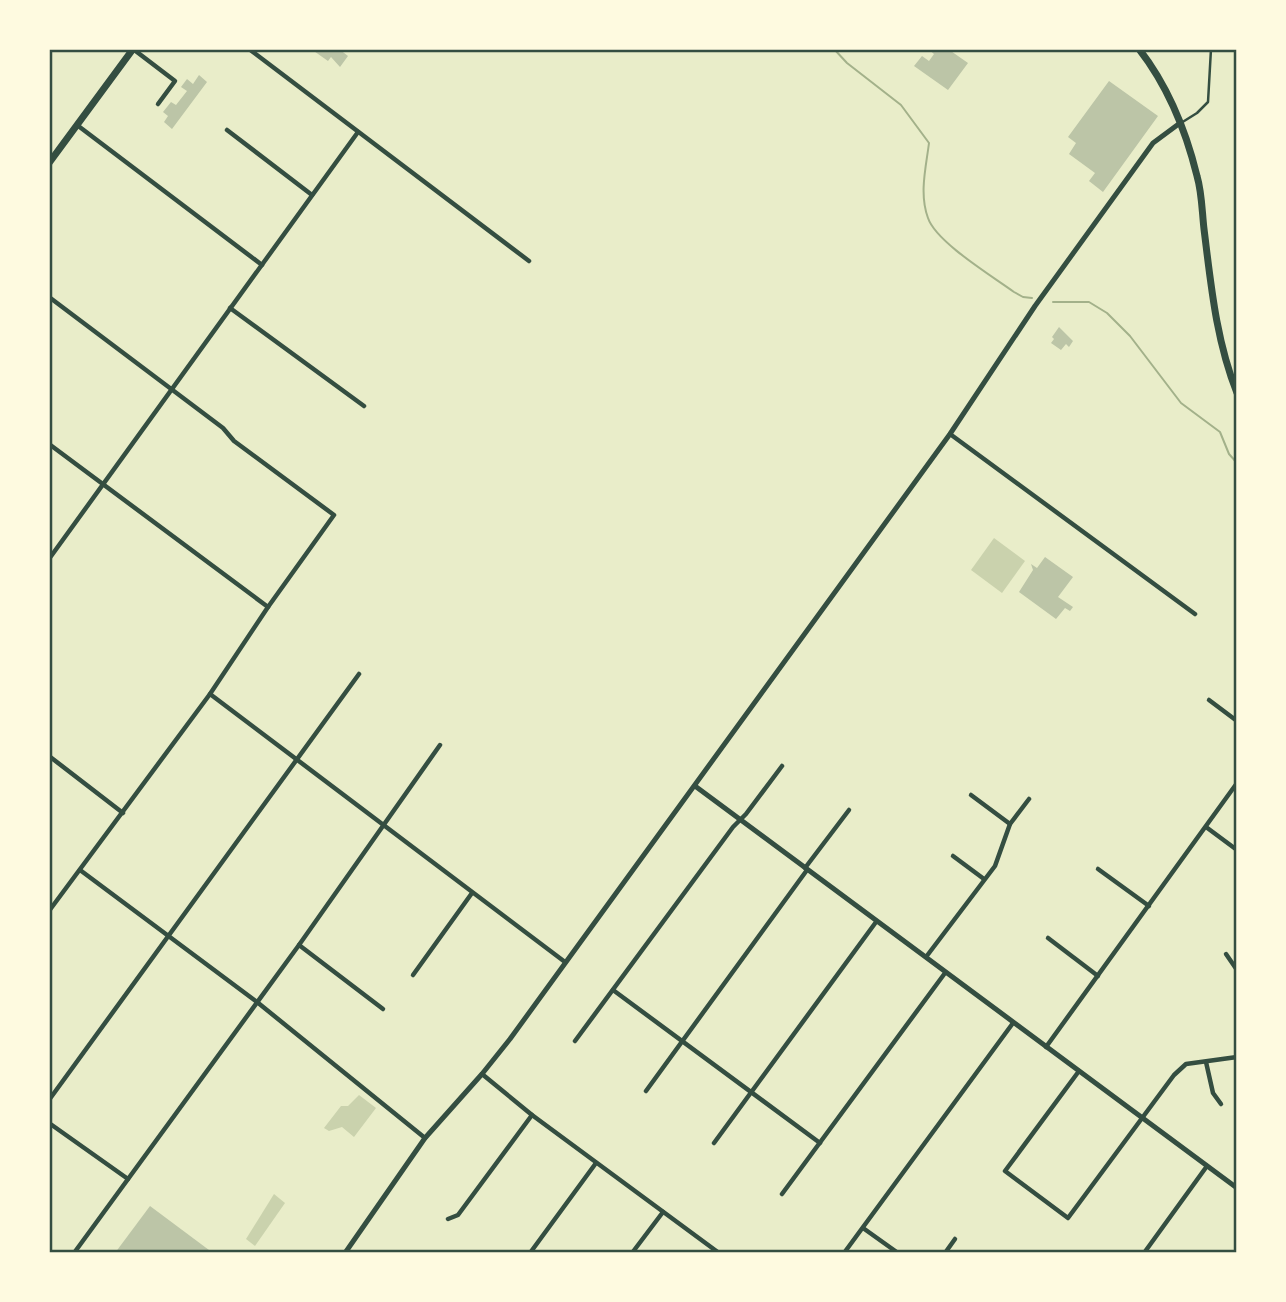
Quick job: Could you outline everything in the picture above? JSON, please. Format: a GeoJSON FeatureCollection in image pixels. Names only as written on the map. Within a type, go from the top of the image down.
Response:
{"type":"FeatureCollection","features":[{"type":"Feature","properties":{"kind":"main road"},"geometry":{"type":"LineString","coordinates":[[49,163],[133,49]]}},
{"type":"Feature","properties":{"kind":"main road"},"geometry":{"type":"LineString","coordinates":[[1139,49],[1164,87],[1180,123],[1198,178],[1216,323],[1227,367],[1237,393]]}},
{"type":"Feature","properties":{"kind":"street"},"geometry":{"type":"LineString","coordinates":[[133,49],[176,81],[158,104]]}},
{"type":"Feature","properties":{"kind":"street"},"geometry":{"type":"LineString","coordinates":[[249,49],[529,261]]}},
{"type":"Feature","properties":{"kind":"street"},"geometry":{"type":"LineString","coordinates":[[345,1253],[425,1138],[482,1074],[695,786],[950,435],[1035,306],[1153,143],[1180,123]]}},
{"type":"Feature","properties":{"kind":"street"},"geometry":{"type":"LineString","coordinates":[[77,125],[262,265]]}},
{"type":"Feature","properties":{"kind":"street"},"geometry":{"type":"LineString","coordinates":[[227,130],[312,195]]}},
{"type":"Feature","properties":{"kind":"street"},"geometry":{"type":"LineString","coordinates":[[49,559],[358,132]]}},
{"type":"Feature","properties":{"kind":"street"},"geometry":{"type":"LineString","coordinates":[[49,297],[172,388],[223,428],[234,441],[334,515],[209,694],[49,911]]}},
{"type":"Feature","properties":{"kind":"street"},"geometry":{"type":"LineString","coordinates":[[230,308],[364,406]]}},
{"type":"Feature","properties":{"kind":"street"},"geometry":{"type":"LineString","coordinates":[[950,435],[1195,614]]}},
{"type":"Feature","properties":{"kind":"street"},"geometry":{"type":"LineString","coordinates":[[49,444],[268,607]]}},
{"type":"Feature","properties":{"kind":"street"},"geometry":{"type":"LineString","coordinates":[[49,1100],[359,674]]}},
{"type":"Feature","properties":{"kind":"street"},"geometry":{"type":"LineString","coordinates":[[209,694],[565,962]]}},
{"type":"Feature","properties":{"kind":"street"},"geometry":{"type":"LineString","coordinates":[[1209,700],[1237,721]]}},
{"type":"Feature","properties":{"kind":"street"},"geometry":{"type":"LineString","coordinates":[[74,1253],[299,945],[440,745]]}},
{"type":"Feature","properties":{"kind":"street"},"geometry":{"type":"LineString","coordinates":[[49,756],[123,813]]}},
{"type":"Feature","properties":{"kind":"street"},"geometry":{"type":"LineString","coordinates":[[575,1041],[782,766]]}},
{"type":"Feature","properties":{"kind":"street"},"geometry":{"type":"LineString","coordinates":[[1046,1047],[1237,783]]}},
{"type":"Feature","properties":{"kind":"street"},"geometry":{"type":"LineString","coordinates":[[695,786],[1237,1188]]}},
{"type":"Feature","properties":{"kind":"street"},"geometry":{"type":"LineString","coordinates":[[971,795],[1010,824]]}},
{"type":"Feature","properties":{"kind":"street"},"geometry":{"type":"LineString","coordinates":[[926,957],[995,866],[1010,824],[1029,799]]}},
{"type":"Feature","properties":{"kind":"street"},"geometry":{"type":"LineString","coordinates":[[646,1091],[849,810]]}},
{"type":"Feature","properties":{"kind":"street"},"geometry":{"type":"LineString","coordinates":[[1206,827],[1237,850]]}},
{"type":"Feature","properties":{"kind":"street"},"geometry":{"type":"LineString","coordinates":[[953,856],[984,879]]}},
{"type":"Feature","properties":{"kind":"street"},"geometry":{"type":"LineString","coordinates":[[1098,869],[1149,906]]}},
{"type":"Feature","properties":{"kind":"street"},"geometry":{"type":"LineString","coordinates":[[80,870],[257,1002],[425,1138]]}},
{"type":"Feature","properties":{"kind":"street"},"geometry":{"type":"LineString","coordinates":[[413,975],[472,893]]}},
{"type":"Feature","properties":{"kind":"street"},"geometry":{"type":"LineString","coordinates":[[714,1143],[876,922]]}},
{"type":"Feature","properties":{"kind":"street"},"geometry":{"type":"LineString","coordinates":[[1048,938],[1098,975]]}},
{"type":"Feature","properties":{"kind":"street"},"geometry":{"type":"LineString","coordinates":[[299,945],[383,1009]]}},
{"type":"Feature","properties":{"kind":"street"},"geometry":{"type":"LineString","coordinates":[[1226,954],[1237,970]]}},
{"type":"Feature","properties":{"kind":"street"},"geometry":{"type":"LineString","coordinates":[[782,1194],[945,972]]}},
{"type":"Feature","properties":{"kind":"street"},"geometry":{"type":"LineString","coordinates":[[613,990],[820,1143]]}},
{"type":"Feature","properties":{"kind":"street"},"geometry":{"type":"LineString","coordinates":[[844,1253],[1013,1023]]}},
{"type":"Feature","properties":{"kind":"street"},"geometry":{"type":"LineString","coordinates":[[1079,1071],[1005,1171],[1068,1218],[1174,1075],[1186,1064],[1237,1057]]}},
{"type":"Feature","properties":{"kind":"street"},"geometry":{"type":"LineString","coordinates":[[1206,1062],[1213,1093],[1221,1104]]}},
{"type":"Feature","properties":{"kind":"street"},"geometry":{"type":"LineString","coordinates":[[482,1074],[532,1115],[719,1253]]}},
{"type":"Feature","properties":{"kind":"street"},"geometry":{"type":"LineString","coordinates":[[448,1219],[458,1215],[532,1115]]}},
{"type":"Feature","properties":{"kind":"street"},"geometry":{"type":"LineString","coordinates":[[49,1123],[128,1179]]}},
{"type":"Feature","properties":{"kind":"street"},"geometry":{"type":"LineString","coordinates":[[530,1253],[596,1163]]}},
{"type":"Feature","properties":{"kind":"street"},"geometry":{"type":"LineString","coordinates":[[1143,1253],[1207,1166]]}},
{"type":"Feature","properties":{"kind":"street"},"geometry":{"type":"LineString","coordinates":[[632,1253],[663,1212]]}},
{"type":"Feature","properties":{"kind":"street"},"geometry":{"type":"LineString","coordinates":[[863,1228],[898,1253]]}},
{"type":"Feature","properties":{"kind":"street"},"geometry":{"type":"LineString","coordinates":[[945,1253],[955,1239]]}},
{"type":"Feature","properties":{"kind":"lane"},"geometry":{"type":"LineString","coordinates":[[1180,123],[1197,113],[1208,102],[1211,50]]}},
{"type":"Feature","properties":{"kind":"green space"},"geometry":{"type":"Polygon","coordinates":[[[994,538],[1025,561],[1002,593],[971,570],[994,538]]]}},
{"type":"Feature","properties":{"kind":"green space"},"geometry":{"type":"Polygon","coordinates":[[[359,1095],[376,1108],[354,1137],[342,1127],[329,1131],[324,1128],[341,1106],[348,1106],[359,1095]]]}},
{"type":"Feature","properties":{"kind":"green space"},"geometry":{"type":"Polygon","coordinates":[[[274,1194],[285,1203],[255,1246],[246,1239],[274,1194]]]}},
{"type":"Feature","properties":{"kind":"building"},"geometry":{"type":"Polygon","coordinates":[[[311,49],[339,49],[348,56],[340,67],[331,57],[328,61],[311,49]]]}},
{"type":"Feature","properties":{"kind":"building"},"geometry":{"type":"Polygon","coordinates":[[[928,49],[948,49],[968,63],[948,90],[914,66],[922,56],[929,61],[934,54],[928,49]]]}},
{"type":"Feature","properties":{"kind":"building"},"geometry":{"type":"Polygon","coordinates":[[[199,75],[207,82],[172,129],[164,122],[168,116],[163,112],[171,102],[176,105],[187,91],[181,87],[187,79],[193,84],[199,75]]]}},
{"type":"Feature","properties":{"kind":"building"},"geometry":{"type":"Polygon","coordinates":[[[1109,81],[1158,116],[1103,192],[1089,181],[1095,173],[1069,154],[1076,143],[1068,137],[1109,81]]]}},
{"type":"Feature","properties":{"kind":"building"},"geometry":{"type":"Polygon","coordinates":[[[1059,327],[1073,341],[1069,347],[1066,344],[1061,350],[1051,343],[1059,327]]]}},
{"type":"Feature","properties":{"kind":"building"},"geometry":{"type":"Polygon","coordinates":[[[1045,557],[1073,577],[1058,597],[1073,607],[1070,611],[1065,608],[1056,619],[1019,592],[1033,570],[1031,564],[1037,568],[1045,557]]]}},
{"type":"Feature","properties":{"kind":"building"},"geometry":{"type":"Polygon","coordinates":[[[150,1206],[213,1253],[115,1253],[150,1206]]]}},
{"type":"Feature","properties":{"kind":"waterway"},"geometry":{"type":"LineString","coordinates":[[834,49],[847,63],[901,105],[929,143],[924,200],[933,227],[953,248],[979,268],[1014,292],[1032,298]]}},
{"type":"Feature","properties":{"kind":"waterway"},"geometry":{"type":"LineString","coordinates":[[1053,302],[1089,302],[1107,313],[1130,336],[1181,403],[1220,432],[1229,454],[1237,463]]}}]}
